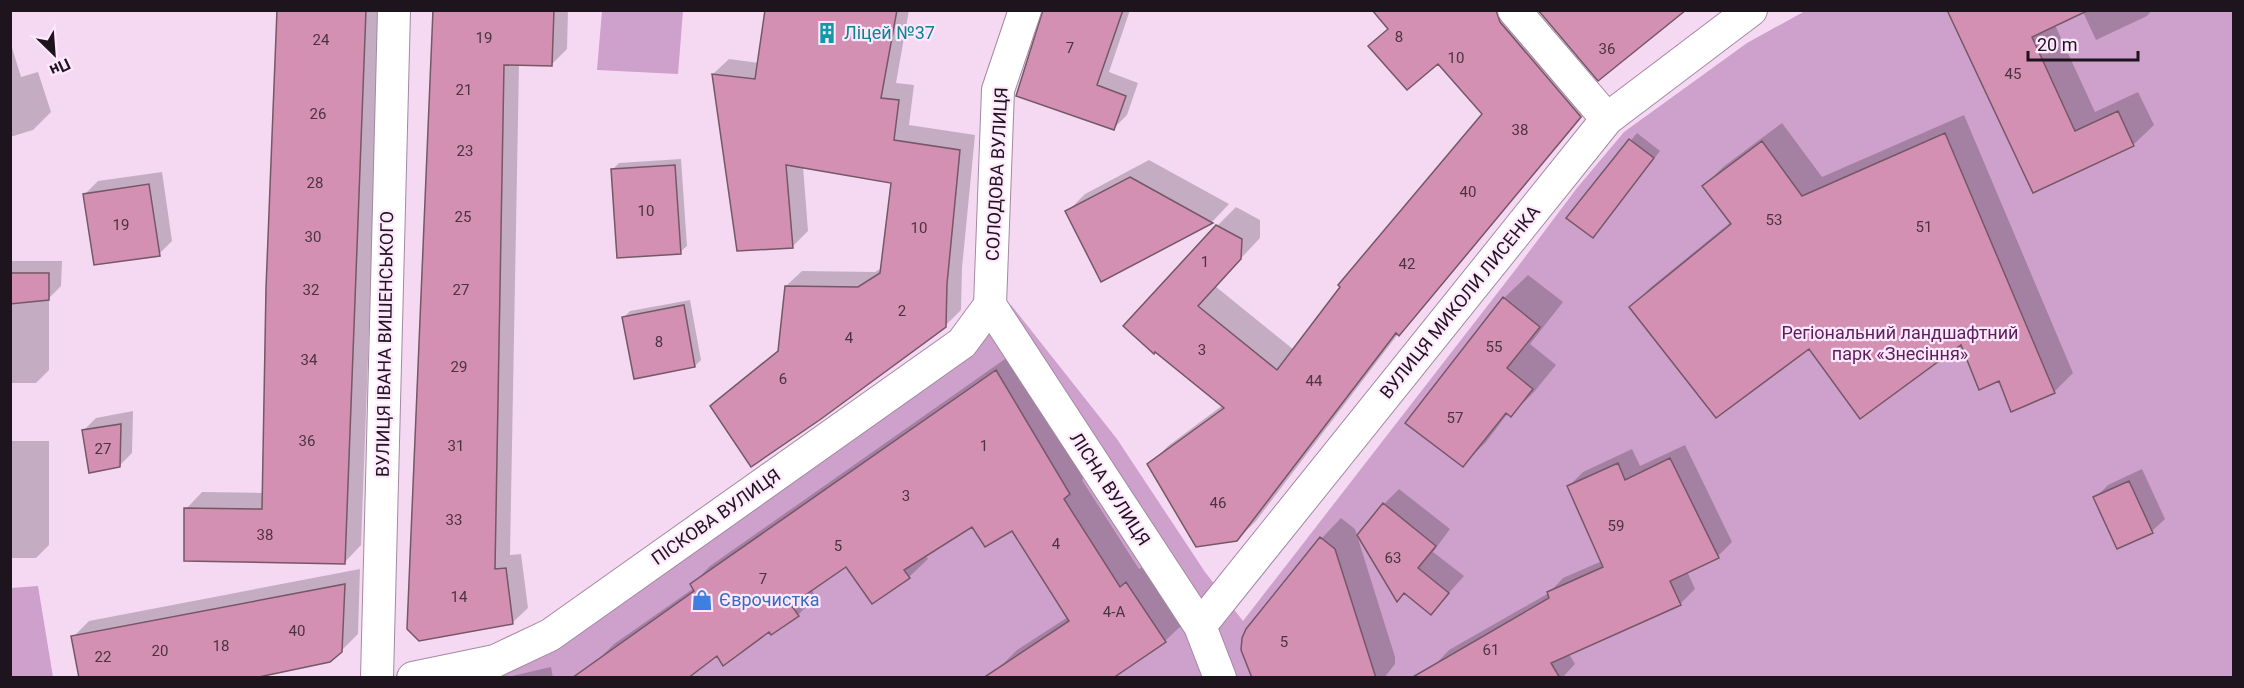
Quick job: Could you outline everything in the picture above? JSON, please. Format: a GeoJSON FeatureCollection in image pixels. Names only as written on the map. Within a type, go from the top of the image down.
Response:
{"type":"FeatureCollection","features":[{"type":"Feature","properties":{"kind":"street","name":"ВУЛИЦЯ ІВАНА ВИШЕНСЬКОГО"},"geometry":{"type":"LineString","coordinates":[[377,678],[394,10]]}},
{"type":"Feature","properties":{"kind":"street","name":"СОЛОДОВА ВУЛИЦЯ"},"geometry":{"type":"LineString","coordinates":[[990,305],[998,90],[1025,10]]}},
{"type":"Feature","properties":{"kind":"street"},"geometry":{"type":"LineString","coordinates":[[1514,10],[1607,119]]}},
{"type":"Feature","properties":{"kind":"street","name":"ВУЛИЦЯ МИКОЛИ ЛИСЕНКА"},"geometry":{"type":"LineString","coordinates":[[1200,626],[1607,119],[1751,10]]}},
{"type":"Feature","properties":{"kind":"street","name":"ЛІСНА ВУЛИЦЯ"},"geometry":{"type":"LineString","coordinates":[[990,305],[1200,626],[1220,678]]}},
{"type":"Feature","properties":{"kind":"street","name":"ПІСКОВА ВУЛИЦЯ"},"geometry":{"type":"LineString","coordinates":[[413,678],[495,661],[550,635],[962,343],[990,305]]}},
{"type":"Feature","properties":{"kind":"green space"},"geometry":{"type":"Polygon","coordinates":[[[602,11],[683,11],[678,74],[597,70],[602,11]]]}},
{"type":"Feature","properties":{"kind":"green space","name":"Регіональний ландшафтний парк «Знесіння»"},"geometry":{"type":"Polygon","coordinates":[[[1805,11],[2233,11],[2233,677],[478,678],[942,345],[1011,305],[1117,439],[1205,572],[1243,621],[1577,188],[1624,132],[1747,43],[1805,11]]]}},
{"type":"Feature","properties":{"kind":"green space"},"geometry":{"type":"Polygon","coordinates":[[[38,586],[53,677],[11,677],[11,588],[38,586]]]}},
{"type":"Feature","properties":{"kind":"building"},"geometry":{"type":"Polygon","coordinates":[[[277,10],[366,10],[345,564],[184,561],[184,508],[262,509],[266,288],[277,10]]]}},
{"type":"Feature","properties":{"kind":"building"},"geometry":{"type":"Polygon","coordinates":[[[433,10],[554,10],[552,66],[504,65],[495,569],[506,568],[513,624],[419,641],[407,629],[433,10]]]}},
{"type":"Feature","properties":{"kind":"building"},"geometry":{"type":"Polygon","coordinates":[[[765,10],[897,10],[881,98],[899,100],[894,140],[960,150],[947,284],[946,327],[821,419],[751,467],[710,406],[778,351],[785,286],[858,287],[880,273],[891,183],[786,165],[793,248],[737,251],[712,74],[755,79],[765,10]]]}},
{"type":"Feature","properties":{"kind":"building"},"geometry":{"type":"Polygon","coordinates":[[[1043,10],[1123,10],[1097,85],[1126,96],[1114,130],[1016,96],[1043,10]]]}},
{"type":"Feature","properties":{"kind":"building"},"geometry":{"type":"Polygon","coordinates":[[[1372,10],[1496,10],[1500,22],[1581,117],[1399,336],[1396,333],[1237,541],[1196,547],[1147,464],[1224,408],[1155,352],[1154,354],[1123,326],[1216,225],[1242,239],[1241,259],[1198,306],[1277,370],[1340,287],[1338,285],[1482,114],[1438,64],[1407,90],[1368,46],[1388,29],[1372,10]]]}},
{"type":"Feature","properties":{"kind":"building"},"geometry":{"type":"Polygon","coordinates":[[[1538,10],[1686,10],[1598,81],[1538,10]]]}},
{"type":"Feature","properties":{"kind":"building"},"geometry":{"type":"Polygon","coordinates":[[[1947,10],[2089,10],[2032,37],[2075,131],[2118,111],[2134,146],[2033,193],[1947,10]]]}},
{"type":"Feature","properties":{"kind":"building"},"geometry":{"type":"Polygon","coordinates":[[[1945,133],[2055,393],[2011,412],[1999,381],[1979,390],[1961,345],[1860,419],[1809,349],[1716,418],[1629,307],[1731,224],[1702,186],[1762,141],[1802,196],[1945,133]]]}},
{"type":"Feature","properties":{"kind":"building"},"geometry":{"type":"Polygon","coordinates":[[[1629,139],[1654,158],[1593,238],[1566,218],[1629,139]]]}},
{"type":"Feature","properties":{"kind":"building"},"geometry":{"type":"Polygon","coordinates":[[[675,165],[681,254],[617,258],[611,169],[675,165]]]}},
{"type":"Feature","properties":{"kind":"building"},"geometry":{"type":"Polygon","coordinates":[[[1130,177],[1213,223],[1101,282],[1065,211],[1130,177]]]}},
{"type":"Feature","properties":{"kind":"building"},"geometry":{"type":"Polygon","coordinates":[[[149,184],[160,256],[94,265],[83,194],[149,184]]]}},
{"type":"Feature","properties":{"kind":"building"},"geometry":{"type":"Polygon","coordinates":[[[10,273],[49,273],[49,300],[10,304],[10,273]]]}},
{"type":"Feature","properties":{"kind":"building"},"geometry":{"type":"Polygon","coordinates":[[[1503,297],[1540,327],[1507,368],[1533,389],[1511,417],[1506,413],[1463,467],[1405,423],[1503,297]]]}},
{"type":"Feature","properties":{"kind":"building"},"geometry":{"type":"Polygon","coordinates":[[[684,305],[695,367],[634,379],[622,317],[684,305]]]}},
{"type":"Feature","properties":{"kind":"building"},"geometry":{"type":"Polygon","coordinates":[[[996,370],[1070,494],[1064,499],[1120,587],[1126,582],[1166,642],[1113,678],[983,678],[1069,621],[1012,531],[985,547],[972,527],[904,570],[910,578],[872,604],[846,567],[791,605],[799,616],[771,635],[769,632],[723,666],[717,656],[688,678],[572,678],[694,591],[690,584],[996,370]]]}},
{"type":"Feature","properties":{"kind":"building"},"geometry":{"type":"Polygon","coordinates":[[[121,424],[120,467],[89,473],[82,430],[121,424]]]}},
{"type":"Feature","properties":{"kind":"building"},"geometry":{"type":"Polygon","coordinates":[[[1670,458],[1719,558],[1670,581],[1681,605],[1551,663],[1560,678],[1411,678],[1549,598],[1547,592],[1603,567],[1567,486],[1618,463],[1625,480],[1670,458]]]}},
{"type":"Feature","properties":{"kind":"building"},"geometry":{"type":"Polygon","coordinates":[[[2129,481],[2153,533],[2117,549],[2093,497],[2129,481]]]}},
{"type":"Feature","properties":{"kind":"building"},"geometry":{"type":"Polygon","coordinates":[[[1383,503],[1436,546],[1418,568],[1449,593],[1431,615],[1404,593],[1397,602],[1357,535],[1383,503]]]}},
{"type":"Feature","properties":{"kind":"building"},"geometry":{"type":"Polygon","coordinates":[[[1320,537],[1335,549],[1376,678],[1252,678],[1241,650],[1242,638],[1246,629],[1320,537]]]}},
{"type":"Feature","properties":{"kind":"building"},"geometry":{"type":"Polygon","coordinates":[[[345,584],[342,652],[330,662],[254,678],[79,678],[71,636],[345,584]]]}},
{"type":"Feature","properties":{"kind":"place","name":"Ліцей №37"},"geometry":{"type":"Point","coordinates":[827,33]}},
{"type":"Feature","properties":{"kind":"place","name":"Єврочистка"},"geometry":{"type":"Point","coordinates":[702,600]}}]}
